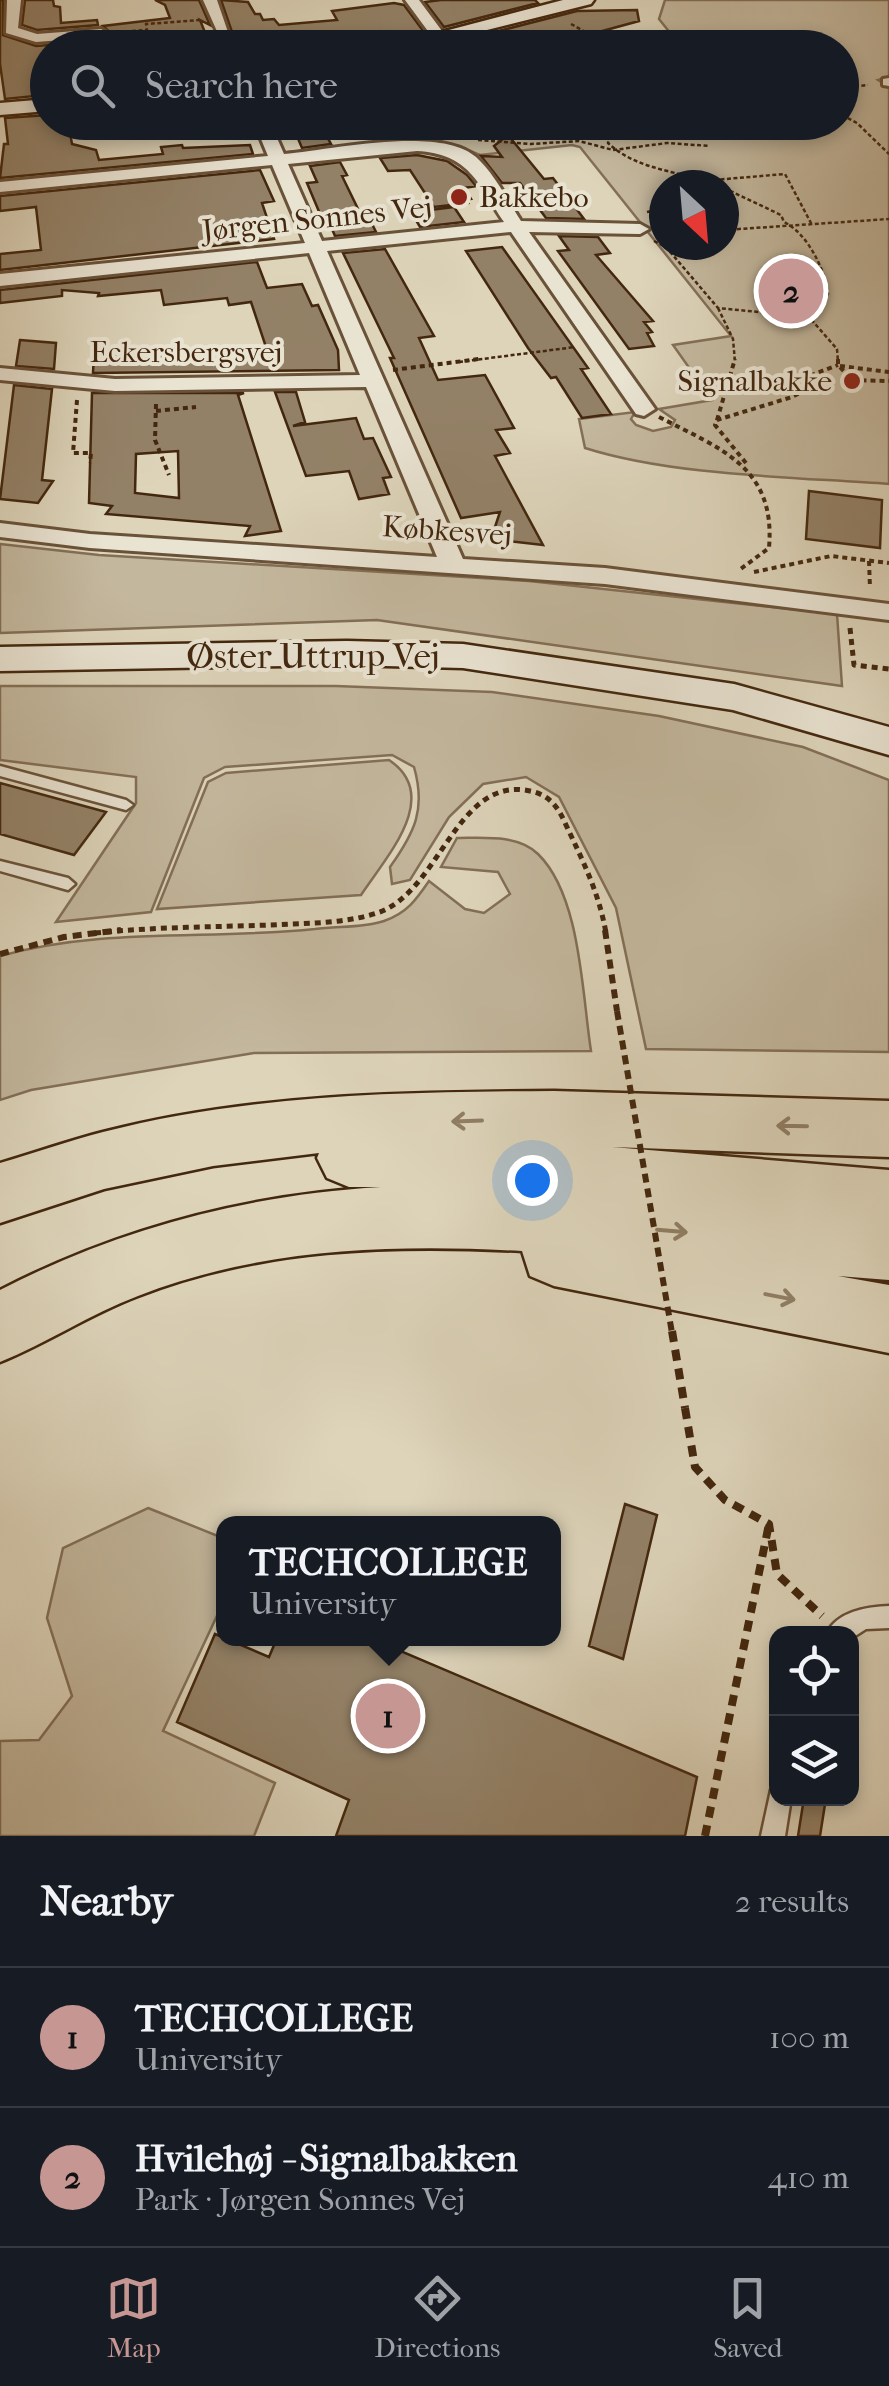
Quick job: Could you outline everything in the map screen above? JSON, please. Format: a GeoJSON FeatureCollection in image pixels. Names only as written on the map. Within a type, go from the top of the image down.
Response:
{"type":"FeatureCollection","features":[{"type":"Feature","properties":{"kind":"highway"},"geometry":{"type":"LineString","coordinates":[[0,1193],[48,1175],[142,1151],[338,1126],[504,1119],[889,1129]]}},
{"type":"Feature","properties":{"kind":"highway"},"geometry":{"type":"LineString","coordinates":[[0,1206],[114,1174],[296,1157],[402,1159],[889,1200]]}},
{"type":"Feature","properties":{"kind":"highway"},"geometry":{"type":"LineString","coordinates":[[0,1328],[104,1276],[176,1250],[247,1232],[318,1222],[471,1215],[889,1248]]}},
{"type":"Feature","properties":{"kind":"highway"},"geometry":{"type":"LineString","coordinates":[[0,1337],[171,1277],[289,1254],[403,1243],[509,1248],[585,1258],[889,1319]]}},
{"type":"Feature","properties":{"kind":"street"},"geometry":{"type":"LineString","coordinates":[[14,0],[11,30],[30,36]]}},
{"type":"Feature","properties":{"kind":"street"},"geometry":{"type":"LineString","coordinates":[[210,0],[223,30]]}},
{"type":"Feature","properties":{"kind":"street"},"geometry":{"type":"LineString","coordinates":[[412,0],[434,30]]}},
{"type":"Feature","properties":{"kind":"street"},"geometry":{"type":"LineString","coordinates":[[459,30],[585,0]]}},
{"type":"Feature","properties":{"kind":"street"},"geometry":{"type":"LineString","coordinates":[[0,109],[30,106]]}},
{"type":"Feature","properties":{"kind":"street"},"geometry":{"type":"LineString","coordinates":[[270,140],[452,563]]}},
{"type":"Feature","properties":{"kind":"street"},"geometry":{"type":"LineString","coordinates":[[0,187],[418,146],[446,148],[470,160],[644,409]]}},
{"type":"Feature","properties":{"kind":"street","name":"Jørgen Sonnes Vej"},"geometry":{"type":"LineString","coordinates":[[0,280],[516,226],[646,235]]}},
{"type":"Feature","properties":{"kind":"street","name":"Eckersbergsvej"},"geometry":{"type":"LineString","coordinates":[[0,374],[156,386],[371,377]]}},
{"type":"Feature","properties":{"kind":"street","name":"Købkesvej"},"geometry":{"type":"LineString","coordinates":[[0,530],[90,542],[606,576],[889,612]]}},
{"type":"Feature","properties":{"kind":"street","name":"Øster Uttrup Vej"},"geometry":{"type":"LineString","coordinates":[[0,659],[347,652],[463,656],[734,697],[889,741]]}},
{"type":"Feature","properties":{"kind":"street","name":"Øster Uttrup Vej"},"geometry":{"type":"LineString","coordinates":[[625,681],[889,762]]}},
{"type":"Feature","properties":{"kind":"lane"},"geometry":{"type":"LineString","coordinates":[[0,770],[126,806]]}},
{"type":"Feature","properties":{"kind":"lane"},"geometry":{"type":"LineString","coordinates":[[0,866],[68,884]]}},
{"type":"Feature","properties":{"kind":"lane"},"geometry":{"type":"LineString","coordinates":[[848,1626],[862,1618],[889,1617]]}},
{"type":"Feature","properties":{"kind":"lane"},"geometry":{"type":"LineString","coordinates":[[773,1836],[778,1806]]}},
{"type":"Feature","properties":{"kind":"path"},"geometry":{"type":"LineString","coordinates":[[147,30],[146,24],[218,18]]}},
{"type":"Feature","properties":{"kind":"path"},"geometry":{"type":"LineString","coordinates":[[859,125],[889,154]]}},
{"type":"Feature","properties":{"kind":"path"},"geometry":{"type":"LineString","coordinates":[[460,140],[531,144],[578,141],[668,170]]}},
{"type":"Feature","properties":{"kind":"path"},"geometry":{"type":"LineString","coordinates":[[608,140],[613,150]]}},
{"type":"Feature","properties":{"kind":"path"},"geometry":{"type":"LineString","coordinates":[[613,150],[666,144],[710,146]]}},
{"type":"Feature","properties":{"kind":"path"},"geometry":{"type":"LineString","coordinates":[[739,180],[785,174],[812,226]]}},
{"type":"Feature","properties":{"kind":"path"},"geometry":{"type":"LineString","coordinates":[[739,195],[767,207],[797,228],[803,244],[828,272],[828,294],[809,317]]}},
{"type":"Feature","properties":{"kind":"path"},"geometry":{"type":"LineString","coordinates":[[739,230],[889,219]]}},
{"type":"Feature","properties":{"kind":"path"},"geometry":{"type":"LineString","coordinates":[[646,235],[666,247],[718,308],[735,336],[736,358],[714,425],[748,466],[772,510],[770,548],[735,573],[831,556],[889,563]]}},
{"type":"Feature","properties":{"kind":"path"},"geometry":{"type":"LineString","coordinates":[[718,308],[809,317],[836,348],[839,366],[856,382],[889,380]]}},
{"type":"Feature","properties":{"kind":"path"},"geometry":{"type":"LineString","coordinates":[[371,377],[598,344]]}},
{"type":"Feature","properties":{"kind":"path"},"geometry":{"type":"LineString","coordinates":[[718,420],[792,397],[804,391],[814,374],[839,366],[889,372]]}},
{"type":"Feature","properties":{"kind":"path"},"geometry":{"type":"LineString","coordinates":[[78,382],[73,454],[91,453],[90,463]]}},
{"type":"Feature","properties":{"kind":"path"},"geometry":{"type":"LineString","coordinates":[[156,386],[155,440],[169,475]]}},
{"type":"Feature","properties":{"kind":"path"},"geometry":{"type":"LineString","coordinates":[[156,411],[196,408]]}},
{"type":"Feature","properties":{"kind":"path"},"geometry":{"type":"LineString","coordinates":[[644,409],[748,466]]}},
{"type":"Feature","properties":{"kind":"path"},"geometry":{"type":"LineString","coordinates":[[848,607],[854,665],[889,669]]}},
{"type":"Feature","properties":{"kind":"path"},"geometry":{"type":"LineString","coordinates":[[0,954],[44,938],[146,929],[330,922],[387,910],[411,896],[457,827],[482,798],[498,791],[522,789],[543,794],[558,808],[591,875],[694,1467],[725,1500],[768,1524],[778,1574],[832,1626]]}},
{"type":"Feature","properties":{"kind":"path"},"geometry":{"type":"LineString","coordinates":[[705,1836],[768,1524]]}},
{"type":"Feature","properties":{"kind":"shaded area"},"geometry":{"type":"Polygon","coordinates":[[[665,0],[889,0],[889,77],[878,80],[889,87],[889,484],[695,470],[585,448],[579,419],[635,412],[631,419],[636,425],[653,431],[671,427],[675,420],[659,409],[712,400],[673,345],[731,336],[670,260],[739,260],[739,170],[649,170],[649,233],[580,147],[480,155],[424,140],[859,140],[859,30],[668,30],[659,19],[665,0]]]}},
{"type":"Feature","properties":{"kind":"shaded area"},"geometry":{"type":"Polygon","coordinates":[[[0,544],[99,555],[529,581],[837,614],[842,686],[377,620],[0,633],[0,544]]]}},
{"type":"Feature","properties":{"kind":"shaded area"},"geometry":{"type":"Polygon","coordinates":[[[0,686],[336,686],[492,692],[659,716],[803,747],[889,780],[889,1052],[646,1049],[616,908],[559,797],[526,777],[483,784],[449,817],[410,880],[392,884],[390,867],[412,831],[419,795],[414,767],[392,755],[225,767],[204,778],[151,912],[56,922],[136,803],[136,777],[0,760],[0,686]]]}},
{"type":"Feature","properties":{"kind":"shaded area"},"geometry":{"type":"Polygon","coordinates":[[[389,760],[404,775],[411,791],[410,809],[395,845],[361,895],[157,909],[208,782],[226,773],[389,760]]]}},
{"type":"Feature","properties":{"kind":"shaded area"},"geometry":{"type":"Polygon","coordinates":[[[457,838],[499,838],[520,843],[538,854],[552,872],[563,894],[577,947],[591,1051],[254,1053],[31,1090],[0,1100],[0,956],[78,941],[368,925],[405,910],[429,881],[465,909],[484,913],[510,894],[498,872],[441,867],[457,838]]]}},
{"type":"Feature","properties":{"kind":"shaded area"},"geometry":{"type":"Polygon","coordinates":[[[148,1508],[216,1535],[216,1618],[163,1731],[275,1783],[254,1836],[0,1836],[0,1741],[39,1740],[72,1696],[47,1618],[63,1548],[148,1508]]]}},
{"type":"Feature","properties":{"kind":"building"},"geometry":{"type":"Polygon","coordinates":[[[3,0],[3,35],[30,44],[30,96],[5,99],[0,64],[3,0]]]}},
{"type":"Feature","properties":{"kind":"building"},"geometry":{"type":"Polygon","coordinates":[[[25,0],[53,0],[54,6],[60,7],[61,23],[97,20],[98,25],[37,30],[22,25],[25,0]]]}},
{"type":"Feature","properties":{"kind":"building"},"geometry":{"type":"Polygon","coordinates":[[[155,0],[199,0],[210,25],[200,20],[204,30],[108,30],[103,26],[170,18],[165,5],[155,0]]]}},
{"type":"Feature","properties":{"kind":"building"},"geometry":{"type":"Polygon","coordinates":[[[221,0],[248,2],[263,20],[274,19],[279,25],[337,20],[332,11],[394,3],[404,5],[423,30],[231,30],[221,0]]]}},
{"type":"Feature","properties":{"kind":"building"},"geometry":{"type":"Polygon","coordinates":[[[425,2],[538,3],[444,27],[425,2]]]}},
{"type":"Feature","properties":{"kind":"building"},"geometry":{"type":"Polygon","coordinates":[[[637,10],[639,21],[606,30],[503,30],[577,11],[637,10]]]}},
{"type":"Feature","properties":{"kind":"building"},"geometry":{"type":"Polygon","coordinates":[[[30,116],[30,140],[71,140],[72,144],[96,150],[99,160],[163,154],[161,147],[182,145],[250,145],[253,154],[0,178],[4,144],[8,144],[5,118],[30,116]]]}},
{"type":"Feature","properties":{"kind":"building"},"geometry":{"type":"Polygon","coordinates":[[[299,140],[329,140],[331,144],[302,148],[299,140]]]}},
{"type":"Feature","properties":{"kind":"building"},"geometry":{"type":"Polygon","coordinates":[[[502,140],[512,140],[544,179],[553,178],[584,219],[546,218],[520,183],[502,183],[481,156],[502,157],[494,146],[502,140]]]}},
{"type":"Feature","properties":{"kind":"building"},"geometry":{"type":"Polygon","coordinates":[[[417,155],[447,161],[467,175],[476,186],[464,188],[471,199],[466,200],[468,203],[434,207],[410,170],[388,171],[380,158],[417,155]]]}},
{"type":"Feature","properties":{"kind":"building"},"geometry":{"type":"Polygon","coordinates":[[[340,162],[347,175],[342,176],[362,217],[371,222],[376,232],[335,236],[328,220],[323,221],[307,183],[317,182],[310,166],[340,162]]]}},
{"type":"Feature","properties":{"kind":"building"},"geometry":{"type":"Polygon","coordinates":[[[260,170],[274,201],[262,203],[274,239],[0,270],[0,254],[41,250],[36,207],[0,211],[0,196],[260,170]]]}},
{"type":"Feature","properties":{"kind":"building"},"geometry":{"type":"Polygon","coordinates":[[[454,207],[464,222],[420,227],[414,217],[432,214],[430,210],[454,207]]]}},
{"type":"Feature","properties":{"kind":"building"},"geometry":{"type":"Polygon","coordinates":[[[559,236],[598,237],[610,253],[596,255],[653,321],[644,322],[652,332],[647,333],[654,346],[629,349],[558,251],[569,250],[559,236]]]}},
{"type":"Feature","properties":{"kind":"building"},"geometry":{"type":"Polygon","coordinates":[[[502,247],[588,368],[581,369],[611,414],[582,418],[556,377],[551,378],[528,348],[466,251],[502,247]]]}},
{"type":"Feature","properties":{"kind":"building"},"geometry":{"type":"Polygon","coordinates":[[[385,249],[434,336],[419,338],[438,380],[485,375],[514,428],[496,430],[510,453],[495,456],[543,545],[491,539],[500,512],[461,518],[390,358],[394,358],[343,253],[385,249]]]}},
{"type":"Feature","properties":{"kind":"building"},"geometry":{"type":"Polygon","coordinates":[[[257,262],[267,288],[302,284],[312,306],[318,305],[338,350],[339,370],[93,373],[94,353],[172,350],[171,360],[270,359],[251,302],[229,305],[227,298],[164,305],[161,290],[98,296],[99,293],[62,290],[62,296],[0,303],[0,290],[257,262]]]}},
{"type":"Feature","properties":{"kind":"building"},"geometry":{"type":"Polygon","coordinates":[[[20,340],[56,343],[54,369],[16,366],[20,340]]]}},
{"type":"Feature","properties":{"kind":"building"},"geometry":{"type":"Polygon","coordinates":[[[14,385],[52,389],[42,480],[53,481],[38,503],[0,499],[14,385]]]}},
{"type":"Feature","properties":{"kind":"building"},"geometry":{"type":"Polygon","coordinates":[[[275,392],[296,392],[305,422],[293,426],[356,418],[364,439],[373,438],[391,477],[383,478],[389,494],[359,499],[349,471],[306,476],[275,392]]]}},
{"type":"Feature","properties":{"kind":"building"},"geometry":{"type":"Polygon","coordinates":[[[92,393],[244,393],[238,395],[281,531],[245,536],[250,526],[106,514],[112,506],[89,503],[92,393]],[[178,451],[136,454],[135,493],[179,498],[178,451]]]}},
{"type":"Feature","properties":{"kind":"building"},"geometry":{"type":"Polygon","coordinates":[[[809,491],[882,500],[880,548],[806,539],[809,491]]]}},
{"type":"Feature","properties":{"kind":"building"},"geometry":{"type":"Polygon","coordinates":[[[0,783],[106,812],[74,855],[0,834],[0,783]]]}},
{"type":"Feature","properties":{"kind":"building"},"geometry":{"type":"Polygon","coordinates":[[[625,1504],[657,1515],[623,1659],[589,1646],[625,1504]]]}},
{"type":"Feature","properties":{"kind":"building"},"geometry":{"type":"Polygon","coordinates":[[[215,1634],[216,1646],[243,1646],[269,1657],[274,1646],[389,1646],[697,1777],[685,1836],[336,1836],[349,1800],[177,1722],[215,1634]]]}},
{"type":"Feature","properties":{"kind":"building"},"geometry":{"type":"Polygon","coordinates":[[[803,1806],[825,1806],[820,1836],[798,1836],[803,1806]]]}},
{"type":"Feature","properties":{"kind":"place","name":"Bakkebo"},"geometry":{"type":"Point","coordinates":[459,197]}},
{"type":"Feature","properties":{"kind":"place","name":"Hvilehøj - Signalbakken"},"geometry":{"type":"Point","coordinates":[791,291]}},
{"type":"Feature","properties":{"kind":"place","name":"Signalbakke"},"geometry":{"type":"Point","coordinates":[852,381]}},
{"type":"Feature","properties":{"kind":"place","name":"TECHCOLLEGE"},"geometry":{"type":"Point","coordinates":[388,1716]}}]}
